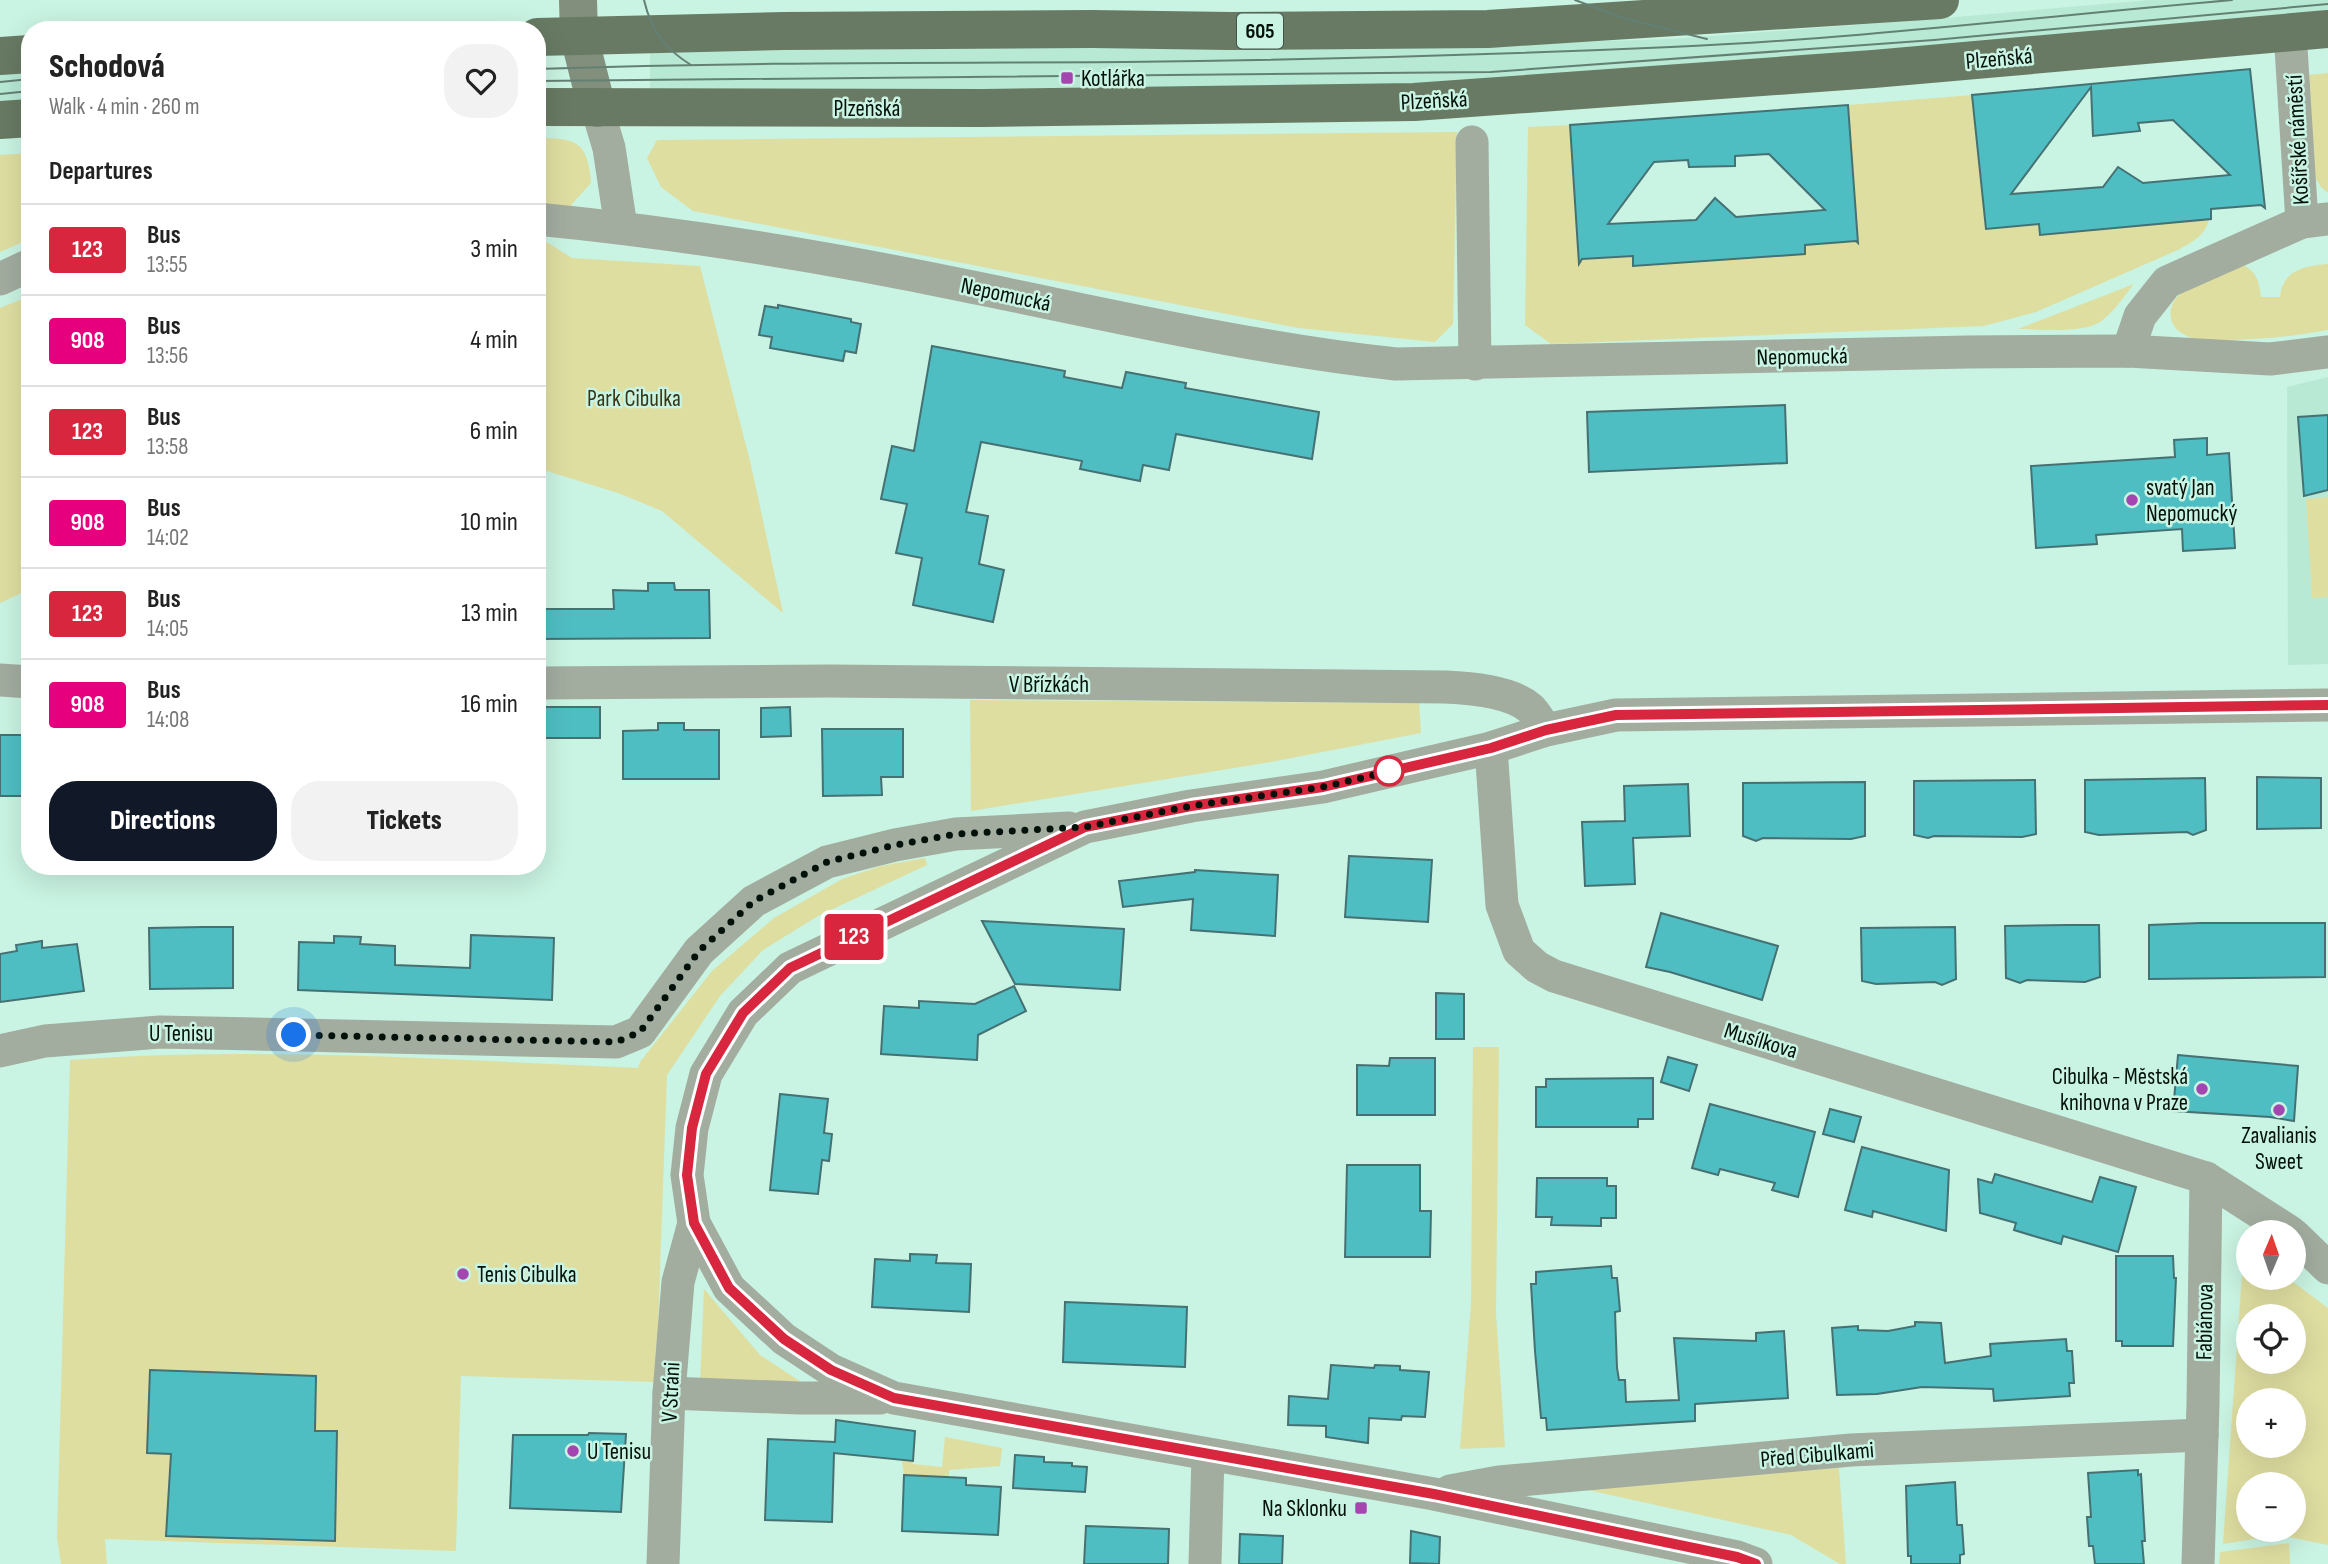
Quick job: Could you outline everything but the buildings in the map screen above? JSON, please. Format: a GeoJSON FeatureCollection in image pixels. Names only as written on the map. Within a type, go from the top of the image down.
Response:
{"type":"FeatureCollection","features":[{"type":"Feature","properties":{"kind":"main road","name":"605"},"geometry":{"type":"LineString","coordinates":[[546,33],[579,18],[1230,31],[1488,29],[1729,6],[1940,0]]}},
{"type":"Feature","properties":{"kind":"main road","name":"Plzeňská"},"geometry":{"type":"LineString","coordinates":[[546,107],[984,108],[1414,102],[1873,69],[2328,29]]}},
{"type":"Feature","properties":{"kind":"main road"},"geometry":{"type":"LineString","coordinates":[[0,56],[21,55]]}},
{"type":"Feature","properties":{"kind":"main road"},"geometry":{"type":"LineString","coordinates":[[0,120],[21,119]]}},
{"type":"Feature","properties":{"kind":"street"},"geometry":{"type":"LineString","coordinates":[[579,18],[597,108],[609,148],[621,227]]}},
{"type":"Feature","properties":{"kind":"street","name":"Košířské náměstí"},"geometry":{"type":"LineString","coordinates":[[2290,32],[2315,221]]}},
{"type":"Feature","properties":{"kind":"street"},"geometry":{"type":"LineString","coordinates":[[1472,142],[1475,364]]}},
{"type":"Feature","properties":{"kind":"street","name":"Nepomucká"},"geometry":{"type":"LineString","coordinates":[[546,220],[621,227],[733,244],[958,284],[1320,356],[1396,364],[2128,351],[2270,359],[2328,352]]}},
{"type":"Feature","properties":{"kind":"street"},"geometry":{"type":"LineString","coordinates":[[2128,351],[2140,316],[2167,282],[2315,221]]}},
{"type":"Feature","properties":{"kind":"street"},"geometry":{"type":"LineString","coordinates":[[0,279],[21,269]]}},
{"type":"Feature","properties":{"kind":"street"},"geometry":{"type":"LineString","coordinates":[[0,680],[21,681]]}},
{"type":"Feature","properties":{"kind":"street","name":"V Břízkách"},"geometry":{"type":"LineString","coordinates":[[546,683],[830,681],[1445,687],[1481,689],[1502,695],[1529,708],[1546,730]]}},
{"type":"Feature","properties":{"kind":"street"},"geometry":{"type":"LineString","coordinates":[[894,1398],[831,1370],[784,1339],[729,1288],[694,1223],[687,1175],[692,1128],[706,1074],[743,1013],[790,968],[1085,827],[1191,806],[1323,787],[1491,748],[1546,730],[1616,715],[2328,705]]}},
{"type":"Feature","properties":{"kind":"street","name":"Musílkova"},"geometry":{"type":"LineString","coordinates":[[1491,748],[1502,905],[1520,951],[1537,967],[1554,976],[2206,1178]]}},
{"type":"Feature","properties":{"kind":"street","name":"U Tenisu"},"geometry":{"type":"LineString","coordinates":[[0,1051],[45,1041],[160,1032],[616,1042],[640,1032],[699,951],[754,901],[827,862],[895,845],[956,834],[1085,827]]}},
{"type":"Feature","properties":{"kind":"street"},"geometry":{"type":"LineString","coordinates":[[2206,1178],[2272,1220]]}},
{"type":"Feature","properties":{"kind":"street","name":"Fabiánova"},"geometry":{"type":"LineString","coordinates":[[2198,1564],[2206,1178]]}},
{"type":"Feature","properties":{"kind":"street","name":"V Stráni"},"geometry":{"type":"LineString","coordinates":[[663,1564],[669,1393],[678,1282],[694,1223]]}},
{"type":"Feature","properties":{"kind":"street"},"geometry":{"type":"LineString","coordinates":[[2306,1247],[2328,1268]]}},
{"type":"Feature","properties":{"kind":"street"},"geometry":{"type":"LineString","coordinates":[[669,1393],[799,1398],[894,1398],[1434,1494],[1737,1557],[1756,1564]]}},
{"type":"Feature","properties":{"kind":"street","name":"Před Cibulkami"},"geometry":{"type":"LineString","coordinates":[[1434,1494],[1499,1482],[1851,1450],[2202,1435]]}},
{"type":"Feature","properties":{"kind":"street"},"geometry":{"type":"LineString","coordinates":[[1205,1564],[1209,1455]]}},
{"type":"Feature","properties":{"kind":"shaded area"},"geometry":{"type":"Polygon","coordinates":[[[2149,0],[2328,0],[2328,13],[1490,81],[1308,87],[650,94],[650,51],[1477,45],[1673,39],[2149,0]]]}},
{"type":"Feature","properties":{"kind":"shaded area"},"geometry":{"type":"Polygon","coordinates":[[[21,72],[21,103],[0,104],[0,74],[21,72]]]}},
{"type":"Feature","properties":{"kind":"shaded area"},"geometry":{"type":"Polygon","coordinates":[[[2328,377],[2328,664],[2288,665],[2287,387],[2328,377]]]}},
{"type":"Feature","properties":{"kind":"green space"},"geometry":{"type":"Polygon","coordinates":[[[2328,73],[2328,193],[2313,174],[2308,75],[2328,73]]]}},
{"type":"Feature","properties":{"kind":"green space"},"geometry":{"type":"Polygon","coordinates":[[[1972,95],[1986,229],[2039,225],[2040,235],[2209,220],[2204,230],[2194,241],[2180,249],[2036,312],[1984,326],[1551,344],[1525,325],[1528,127],[1570,125],[1579,260],[1632,256],[1634,266],[1804,254],[1805,244],[1858,241],[1848,105],[1972,95]]]}},
{"type":"Feature","properties":{"kind":"green space"},"geometry":{"type":"Polygon","coordinates":[[[1457,132],[1453,324],[1435,342],[1299,328],[693,211],[661,187],[647,158],[657,140],[1457,132]]]}},
{"type":"Feature","properties":{"kind":"green space"},"geometry":{"type":"Polygon","coordinates":[[[546,138],[570,141],[583,150],[587,158],[591,183],[572,204],[571,210],[546,206],[546,138]]]}},
{"type":"Feature","properties":{"kind":"green space"},"geometry":{"type":"Polygon","coordinates":[[[21,154],[21,243],[0,252],[0,155],[21,154]]]}},
{"type":"Feature","properties":{"kind":"green space","name":"Park Cibulka"},"geometry":{"type":"Polygon","coordinates":[[[546,242],[572,258],[700,266],[751,465],[783,613],[662,511],[618,493],[546,471],[546,242]]]}},
{"type":"Feature","properties":{"kind":"green space"},"geometry":{"type":"Polygon","coordinates":[[[2328,264],[2328,330],[2267,338],[2207,341],[2185,335],[2172,323],[2171,307],[2185,290],[2243,265],[2256,278],[2261,297],[2280,297],[2290,275],[2303,268],[2328,264]]]}},
{"type":"Feature","properties":{"kind":"green space"},"geometry":{"type":"Polygon","coordinates":[[[2134,284],[2105,318],[2088,327],[2064,330],[2018,329],[2134,284]]]}},
{"type":"Feature","properties":{"kind":"green space"},"geometry":{"type":"Polygon","coordinates":[[[21,300],[21,593],[0,603],[0,308],[21,300]]]}},
{"type":"Feature","properties":{"kind":"green space"},"geometry":{"type":"Polygon","coordinates":[[[2328,497],[2328,597],[2312,598],[2306,499],[2328,497]]]}},
{"type":"Feature","properties":{"kind":"green space"},"geometry":{"type":"Polygon","coordinates":[[[970,700],[1419,703],[1421,733],[1271,762],[971,811],[970,700]]]}},
{"type":"Feature","properties":{"kind":"green space"},"geometry":{"type":"Polygon","coordinates":[[[925,858],[927,865],[818,916],[763,950],[720,996],[667,1075],[656,1382],[461,1376],[456,1551],[105,1539],[107,1564],[61,1564],[57,1537],[70,1060],[283,1054],[638,1068],[712,971],[774,918],[842,879],[881,866],[925,858]]]}},
{"type":"Feature","properties":{"kind":"green space"},"geometry":{"type":"Polygon","coordinates":[[[1473,1047],[1499,1047],[1496,1314],[1505,1447],[1460,1449],[1471,1303],[1473,1047]]]}},
{"type":"Feature","properties":{"kind":"green space"},"geometry":{"type":"Polygon","coordinates":[[[704,1289],[760,1355],[804,1384],[700,1384],[704,1289]]]}},
{"type":"Feature","properties":{"kind":"green space"},"geometry":{"type":"Polygon","coordinates":[[[2241,1290],[2304,1290],[2328,1308],[2328,1545],[2306,1540],[2306,1472],[2236,1472],[2236,1542],[2223,1544],[2236,1359],[2236,1374],[2306,1374],[2306,1304],[2240,1304],[2241,1290]]]}},
{"type":"Feature","properties":{"kind":"green space"},"geometry":{"type":"Polygon","coordinates":[[[945,1437],[1002,1448],[1000,1466],[949,1470],[949,1477],[904,1475],[902,1460],[942,1467],[945,1437]]]}},
{"type":"Feature","properties":{"kind":"green space"},"geometry":{"type":"Polygon","coordinates":[[[1839,1468],[1846,1564],[1840,1564],[1791,1535],[1570,1486],[1839,1468]]]}},
{"type":"Feature","properties":{"kind":"green space"},"geometry":{"type":"Polygon","coordinates":[[[2289,1543],[2290,1564],[2219,1564],[2220,1552],[2289,1543]]]}},
{"type":"Feature","properties":{"kind":"tram line"},"geometry":{"type":"LineString","coordinates":[[644,0],[660,38],[691,65]]}},
{"type":"Feature","properties":{"kind":"tram line"},"geometry":{"type":"LineString","coordinates":[[1575,0],[1626,19],[1707,39]]}},
{"type":"Feature","properties":{"kind":"tram line"},"geometry":{"type":"LineString","coordinates":[[546,69],[758,64],[1262,60],[1603,50],[1812,39],[2232,0]]}},
{"type":"Feature","properties":{"kind":"tram line"},"geometry":{"type":"LineString","coordinates":[[546,81],[1491,72],[1934,40],[2328,4]]}},
{"type":"Feature","properties":{"kind":"tram line"},"geometry":{"type":"LineString","coordinates":[[0,82],[21,80]]}},
{"type":"Feature","properties":{"kind":"tram line"},"geometry":{"type":"LineString","coordinates":[[0,94],[21,92]]}},
{"type":"Feature","properties":{"kind":"bus line","name":"123"},"geometry":{"type":"LineString","coordinates":[[1756,1564],[1737,1557],[1434,1494],[894,1398],[831,1370],[784,1339],[729,1288],[694,1223],[687,1175],[692,1128],[706,1074],[743,1013],[790,968],[1085,827],[1191,806],[1323,787],[1491,748],[1546,730],[1616,715],[2328,705]]}},
{"type":"Feature","properties":{"kind":"place","name":"Kotlářka"},"geometry":{"type":"Point","coordinates":[1067,78]}},
{"type":"Feature","properties":{"kind":"place","name":"svatý Jan Nepomucký"},"geometry":{"type":"Point","coordinates":[2132,500]}},
{"type":"Feature","properties":{"kind":"place","name":"Cibulka - Městská knihovna v Praze"},"geometry":{"type":"Point","coordinates":[2202,1089]}},
{"type":"Feature","properties":{"kind":"place","name":"Zavalianis Sweet"},"geometry":{"type":"Point","coordinates":[2279,1110]}},
{"type":"Feature","properties":{"kind":"place","name":"Tenis Cibulka"},"geometry":{"type":"Point","coordinates":[463,1274]}},
{"type":"Feature","properties":{"kind":"place","name":"U Tenisu"},"geometry":{"type":"Point","coordinates":[573,1451]}},
{"type":"Feature","properties":{"kind":"place","name":"Na Sklonku"},"geometry":{"type":"Point","coordinates":[1361,1508]}},
{"type":"Feature","properties":{"kind":"route"},"geometry":{"type":"LineString","coordinates":[[294,1035],[616,1042],[640,1032],[699,951],[754,901],[827,862],[895,845],[956,834],[1085,827],[1191,806],[1323,787],[1395,770],[1389,771]]}}]}
